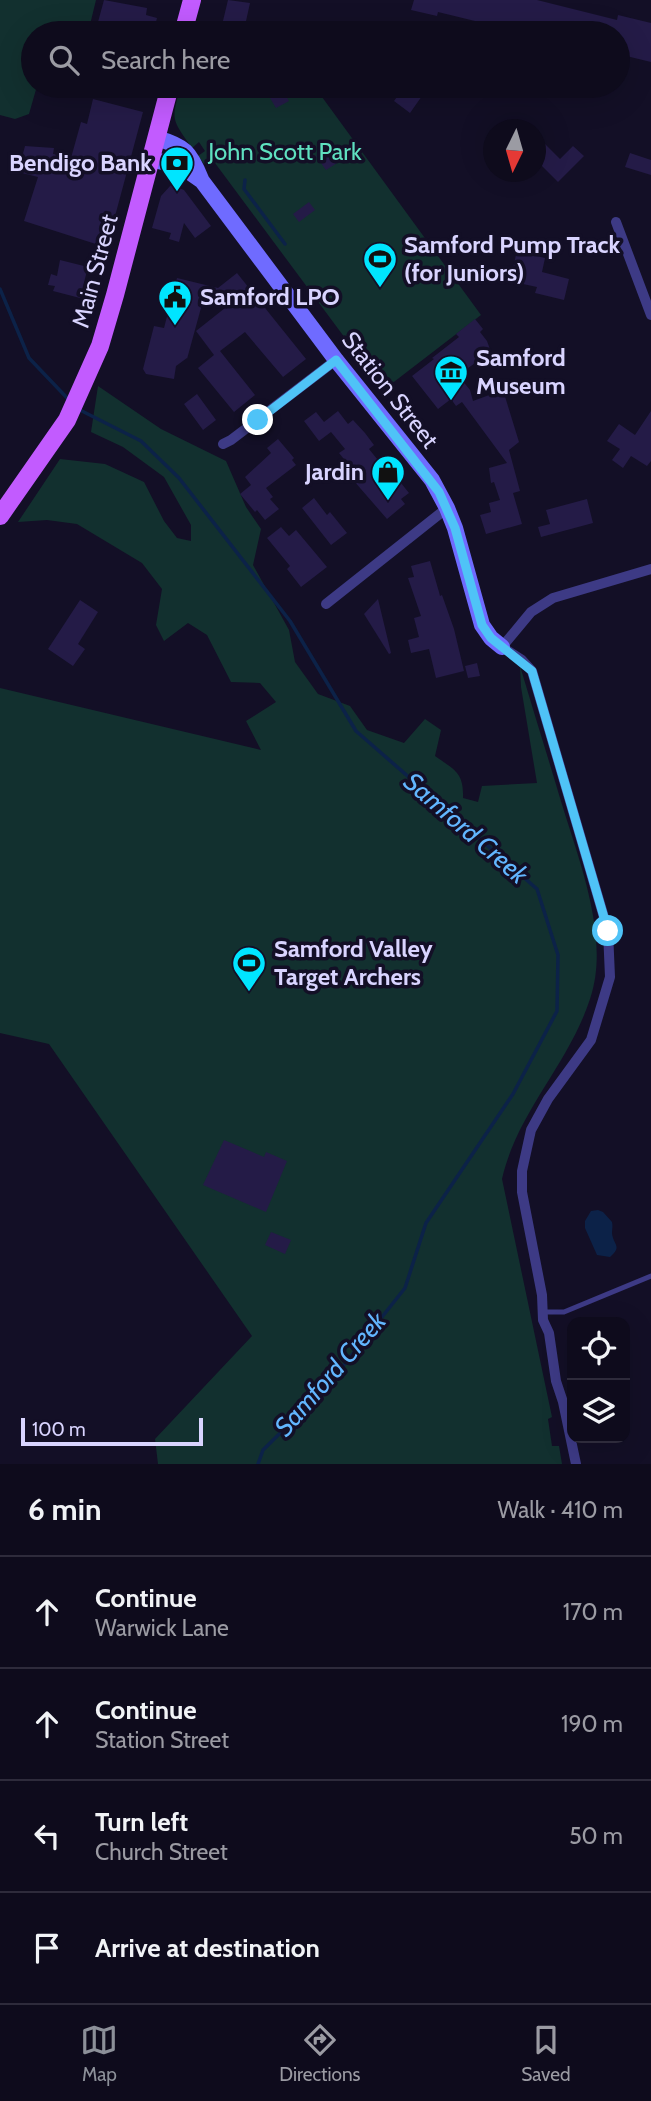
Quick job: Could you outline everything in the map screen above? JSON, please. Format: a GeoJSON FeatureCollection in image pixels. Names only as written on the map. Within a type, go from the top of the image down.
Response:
{"type":"FeatureCollection","features":[{"type":"Feature","properties":{"kind":"main road"},"geometry":{"type":"LineString","coordinates":[[186,21],[192,0]]}},
{"type":"Feature","properties":{"kind":"main road","name":"Main Street"},"geometry":{"type":"LineString","coordinates":[[0,516],[67,421],[86,380],[110,314],[167,98]]}},
{"type":"Feature","properties":{"kind":"street","name":"Station Street"},"geometry":{"type":"LineString","coordinates":[[156,138],[182,147],[191,155],[202,181],[336,360],[432,480],[447,508],[482,625],[502,647]]}},
{"type":"Feature","properties":{"kind":"street","name":"Station Street"},"geometry":{"type":"LineString","coordinates":[[151,159],[182,167],[202,181]]}},
{"type":"Feature","properties":{"kind":"street"},"geometry":{"type":"LineString","coordinates":[[616,222],[651,315]]}},
{"type":"Feature","properties":{"kind":"street"},"geometry":{"type":"LineString","coordinates":[[223,444],[336,360]]}},
{"type":"Feature","properties":{"kind":"street"},"geometry":{"type":"LineString","coordinates":[[326,604],[447,508]]}},
{"type":"Feature","properties":{"kind":"street"},"geometry":{"type":"LineString","coordinates":[[576,1464],[543,1312],[522,1192],[522,1171],[531,1130],[548,1099],[591,1040],[610,977],[608,931],[532,671],[502,647],[531,612],[553,598],[651,569]]}},
{"type":"Feature","properties":{"kind":"lane"},"geometry":{"type":"LineString","coordinates":[[543,1312],[564,1312],[651,1276]]}},
{"type":"Feature","properties":{"kind":"green space"},"geometry":{"type":"Polygon","coordinates":[[[0,0],[96,0],[91,21],[21,21],[21,98],[34,98],[29,114],[15,119],[0,115],[0,0]]]}},
{"type":"Feature","properties":{"kind":"green space","name":"John Scott Park"},"geometry":{"type":"Polygon","coordinates":[[[178,98],[323,98],[481,315],[386,388],[371,373],[212,159],[204,164],[198,156],[205,151],[199,142],[192,148],[177,124],[178,98]]]}},
{"type":"Feature","properties":{"kind":"green space"},"geometry":{"type":"Polygon","coordinates":[[[98,386],[161,429],[226,461],[246,507],[261,529],[253,565],[289,630],[295,662],[318,694],[350,706],[367,730],[404,743],[425,719],[441,730],[435,756],[460,777],[463,798],[478,802],[482,786],[537,783],[520,666],[583,872],[590,898],[597,950],[590,999],[581,1023],[519,1132],[502,1179],[552,1417],[548,1419],[552,1446],[559,1446],[562,1464],[158,1464],[155,1439],[252,1336],[49,1044],[0,1033],[0,688],[261,750],[246,721],[276,702],[260,683],[231,682],[207,635],[188,623],[164,641],[156,625],[162,589],[142,563],[77,524],[47,520],[18,522],[60,459],[105,464],[144,482],[164,521],[177,538],[191,541],[191,525],[164,477],[123,447],[91,432],[98,386]]]}},
{"type":"Feature","properties":{"kind":"water"},"geometry":{"type":"Polygon","coordinates":[[[598,1210],[612,1222],[617,1248],[610,1257],[597,1255],[585,1228],[585,1221],[591,1211],[598,1210]]]}},
{"type":"Feature","properties":{"kind":"building"},"geometry":{"type":"Polygon","coordinates":[[[104,0],[147,8],[146,15],[157,18],[156,21],[98,21],[104,0]]]}},
{"type":"Feature","properties":{"kind":"building"},"geometry":{"type":"Polygon","coordinates":[[[228,0],[250,3],[246,21],[223,21],[228,0]]]}},
{"type":"Feature","properties":{"kind":"building"},"geometry":{"type":"Polygon","coordinates":[[[414,0],[537,0],[617,20],[618,15],[651,23],[651,62],[630,57],[630,21],[475,21],[438,12],[437,16],[411,10],[414,0]]]}},
{"type":"Feature","properties":{"kind":"building"},"geometry":{"type":"Polygon","coordinates":[[[270,98],[287,98],[289,101],[276,108],[270,98]]]}},
{"type":"Feature","properties":{"kind":"building"},"geometry":{"type":"Polygon","coordinates":[[[396,98],[421,98],[410,113],[394,101],[396,98]]]}},
{"type":"Feature","properties":{"kind":"building"},"geometry":{"type":"Polygon","coordinates":[[[93,99],[143,112],[114,220],[111,219],[102,246],[24,221],[38,177],[18,172],[25,146],[54,148],[53,154],[71,158],[81,122],[87,124],[93,99]]]}},
{"type":"Feature","properties":{"kind":"building"},"geometry":{"type":"Polygon","coordinates":[[[546,145],[560,159],[573,146],[584,156],[558,182],[546,170],[546,145]]]}},
{"type":"Feature","properties":{"kind":"building"},"geometry":{"type":"Polygon","coordinates":[[[326,148],[337,163],[326,170],[316,156],[326,148]]]}},
{"type":"Feature","properties":{"kind":"building"},"geometry":{"type":"Polygon","coordinates":[[[630,153],[651,160],[651,175],[625,167],[630,153]]]}},
{"type":"Feature","properties":{"kind":"building"},"geometry":{"type":"Polygon","coordinates":[[[171,185],[184,190],[211,226],[195,238],[184,223],[179,242],[169,239],[171,233],[152,228],[161,196],[171,185]]]}},
{"type":"Feature","properties":{"kind":"building"},"geometry":{"type":"Polygon","coordinates":[[[309,202],[315,210],[299,222],[293,214],[309,202]]]}},
{"type":"Feature","properties":{"kind":"building"},"geometry":{"type":"Polygon","coordinates":[[[518,246],[533,250],[532,255],[545,258],[542,272],[569,279],[564,300],[535,293],[537,287],[523,284],[524,280],[511,277],[518,246]]]}},
{"type":"Feature","properties":{"kind":"building"},"geometry":{"type":"Polygon","coordinates":[[[60,260],[88,267],[80,298],[53,291],[55,286],[48,285],[51,274],[57,276],[60,260]]]}},
{"type":"Feature","properties":{"kind":"building"},"geometry":{"type":"Polygon","coordinates":[[[237,273],[306,359],[283,377],[245,332],[220,351],[255,395],[234,412],[198,368],[214,355],[196,331],[225,308],[207,286],[187,359],[176,366],[174,379],[146,374],[143,369],[154,326],[164,328],[177,278],[218,288],[237,273]]]}},
{"type":"Feature","properties":{"kind":"building"},"geometry":{"type":"Polygon","coordinates":[[[475,319],[483,329],[480,332],[491,352],[458,375],[470,390],[473,401],[503,390],[519,442],[509,450],[520,491],[513,493],[522,524],[486,534],[480,515],[491,512],[489,503],[500,500],[494,482],[491,483],[489,468],[507,463],[462,402],[456,406],[451,399],[438,409],[412,376],[459,337],[456,334],[475,319]]]}},
{"type":"Feature","properties":{"kind":"building"},"geometry":{"type":"Polygon","coordinates":[[[197,394],[216,420],[203,430],[184,404],[197,394]]]}},
{"type":"Feature","properties":{"kind":"building"},"geometry":{"type":"Polygon","coordinates":[[[338,411],[348,424],[353,420],[365,433],[374,445],[369,449],[398,485],[401,483],[409,493],[401,499],[405,504],[387,519],[347,473],[352,469],[339,453],[345,449],[331,432],[319,441],[304,421],[316,412],[324,422],[338,411]]]}},
{"type":"Feature","properties":{"kind":"building"},"geometry":{"type":"Polygon","coordinates":[[[651,411],[651,461],[647,466],[631,456],[623,468],[612,460],[620,449],[607,441],[619,424],[635,435],[651,411]]]}},
{"type":"Feature","properties":{"kind":"building"},"geometry":{"type":"Polygon","coordinates":[[[278,439],[294,458],[292,460],[296,465],[266,488],[273,497],[270,499],[279,509],[265,520],[240,494],[251,485],[245,477],[271,453],[267,448],[278,439]]]}},
{"type":"Feature","properties":{"kind":"building"},"geometry":{"type":"Polygon","coordinates":[[[314,498],[327,515],[330,512],[347,533],[331,545],[302,508],[314,498]]]}},
{"type":"Feature","properties":{"kind":"building"},"geometry":{"type":"Polygon","coordinates":[[[587,499],[593,523],[541,537],[538,527],[550,524],[546,510],[587,499]]]}},
{"type":"Feature","properties":{"kind":"building"},"geometry":{"type":"Polygon","coordinates":[[[281,527],[289,536],[296,530],[327,567],[301,587],[287,569],[290,566],[267,538],[281,527]]]}},
{"type":"Feature","properties":{"kind":"building"},"geometry":{"type":"Polygon","coordinates":[[[430,561],[440,596],[442,595],[454,629],[464,671],[436,678],[429,649],[411,653],[408,640],[419,637],[414,618],[421,616],[408,578],[414,577],[411,566],[430,561]]]}},
{"type":"Feature","properties":{"kind":"building"},"geometry":{"type":"Polygon","coordinates":[[[378,599],[391,653],[389,654],[364,614],[378,599]]]}},
{"type":"Feature","properties":{"kind":"building"},"geometry":{"type":"Polygon","coordinates":[[[80,600],[98,612],[78,644],[85,649],[73,666],[48,649],[80,600]]]}},
{"type":"Feature","properties":{"kind":"building"},"geometry":{"type":"Polygon","coordinates":[[[477,663],[480,676],[468,678],[465,666],[477,663]]]}},
{"type":"Feature","properties":{"kind":"building"},"geometry":{"type":"Polygon","coordinates":[[[224,1140],[264,1157],[266,1152],[287,1161],[266,1212],[203,1185],[224,1140]]]}},
{"type":"Feature","properties":{"kind":"building"},"geometry":{"type":"Polygon","coordinates":[[[271,1232],[291,1240],[285,1254],[265,1245],[271,1232]]]}},
{"type":"Feature","properties":{"kind":"waterway"},"geometry":{"type":"LineString","coordinates":[[245,180],[244,189],[285,244]]}},
{"type":"Feature","properties":{"kind":"waterway","name":"Samford Creek"},"geometry":{"type":"LineString","coordinates":[[0,289],[29,358],[70,401]]}},
{"type":"Feature","properties":{"kind":"waterway","name":"Samford Creek"},"geometry":{"type":"LineString","coordinates":[[78,409],[141,441],[179,478],[290,621],[356,731],[537,889],[558,955],[557,1011],[513,1094],[426,1223],[405,1288],[324,1390],[263,1450],[258,1464]]}},
{"type":"Feature","properties":{"kind":"place","name":"Bendigo Bank"},"geometry":{"type":"Point","coordinates":[177,193]}},
{"type":"Feature","properties":{"kind":"place","name":"Samford Pump Track (for Juniors)"},"geometry":{"type":"Point","coordinates":[380,289]}},
{"type":"Feature","properties":{"kind":"place","name":"Samford LPO"},"geometry":{"type":"Point","coordinates":[175,327]}},
{"type":"Feature","properties":{"kind":"place","name":"Samford Museum"},"geometry":{"type":"Point","coordinates":[451,402]}},
{"type":"Feature","properties":{"kind":"place","name":"Jardin"},"geometry":{"type":"Point","coordinates":[388,502]}},
{"type":"Feature","properties":{"kind":"place","name":"Samford Valley Target Archers"},"geometry":{"type":"Point","coordinates":[249,993]}},
{"type":"Feature","properties":{"kind":"route"},"geometry":{"type":"LineString","coordinates":[[258,420],[336,360],[432,480],[455,528],[482,625],[491,638],[522,660],[532,671],[608,931]]}}]}
